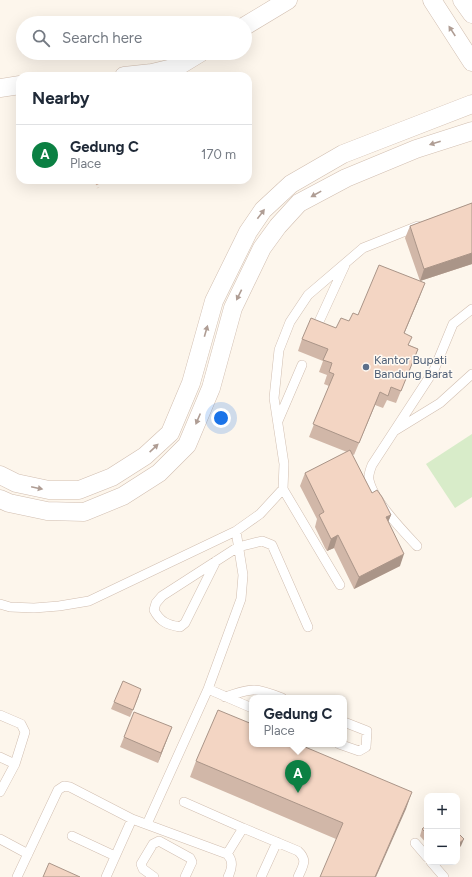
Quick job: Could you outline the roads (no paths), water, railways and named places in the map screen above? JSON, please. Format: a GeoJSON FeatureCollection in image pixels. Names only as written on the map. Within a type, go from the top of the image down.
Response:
{"type":"FeatureCollection","features":[{"type":"Feature","properties":{"kind":"street"},"geometry":{"type":"LineString","coordinates":[[252,22],[288,0]]}},
{"type":"Feature","properties":{"kind":"street"},"geometry":{"type":"LineString","coordinates":[[432,0],[472,62]]}},
{"type":"Feature","properties":{"kind":"street"},"geometry":{"type":"LineString","coordinates":[[462,0],[472,14]]}},
{"type":"Feature","properties":{"kind":"street"},"geometry":{"type":"LineString","coordinates":[[156,72],[177,67],[188,60]]}},
{"type":"Feature","properties":{"kind":"street"},"geometry":{"type":"LineString","coordinates":[[0,88],[16,86]]}},
{"type":"Feature","properties":{"kind":"street"},"geometry":{"type":"LineString","coordinates":[[0,475],[16,483],[49,490],[79,490],[112,477],[145,456],[170,433],[191,383],[214,301],[248,232],[263,210],[291,184],[343,154],[472,104]]}},
{"type":"Feature","properties":{"kind":"street"},"geometry":{"type":"LineString","coordinates":[[0,499],[9,503],[47,511],[84,512],[123,496],[159,473],[187,445],[211,388],[232,308],[262,248],[278,226],[299,204],[346,178],[416,149],[472,131]]}},
{"type":"Feature","properties":{"kind":"lane"},"geometry":{"type":"LineString","coordinates":[[340,585],[283,489],[284,464],[274,398],[279,350],[290,322],[308,294],[363,248],[425,224]]}},
{"type":"Feature","properties":{"kind":"lane"},"geometry":{"type":"LineString","coordinates":[[317,326],[346,262]]}},
{"type":"Feature","properties":{"kind":"lane"},"geometry":{"type":"LineString","coordinates":[[417,546],[393,519],[372,490],[368,478],[372,465],[434,370],[453,324],[472,309]]}},
{"type":"Feature","properties":{"kind":"lane"},"geometry":{"type":"LineString","coordinates":[[278,422],[302,365]]}},
{"type":"Feature","properties":{"kind":"lane"},"geometry":{"type":"LineString","coordinates":[[394,432],[440,404],[472,374]]}},
{"type":"Feature","properties":{"kind":"lane"},"geometry":{"type":"LineString","coordinates":[[0,604],[10,607],[34,608],[89,601],[236,531],[260,514],[283,489]]}},
{"type":"Feature","properties":{"kind":"lane"},"geometry":{"type":"LineString","coordinates":[[147,824],[208,689],[241,599],[243,575],[236,531]]}},
{"type":"Feature","properties":{"kind":"lane"},"geometry":{"type":"LineString","coordinates":[[216,561],[185,623],[180,627],[168,625],[158,618],[154,610],[156,603],[162,596],[216,561],[238,547],[262,540],[272,545],[308,627]]}},
{"type":"Feature","properties":{"kind":"lane"},"geometry":{"type":"LineString","coordinates":[[208,689],[249,707]]}},
{"type":"Feature","properties":{"kind":"lane"},"geometry":{"type":"LineString","coordinates":[[225,697],[249,689],[254,689],[273,695]]}},
{"type":"Feature","properties":{"kind":"lane"},"geometry":{"type":"LineString","coordinates":[[0,715],[21,724],[26,732],[15,764],[0,792]]}},
{"type":"Feature","properties":{"kind":"lane"},"geometry":{"type":"LineString","coordinates":[[347,723],[367,731],[367,742],[366,747],[359,751],[347,747]]}},
{"type":"Feature","properties":{"kind":"lane"},"geometry":{"type":"LineString","coordinates":[[0,757],[15,764]]}},
{"type":"Feature","properties":{"kind":"lane"},"geometry":{"type":"LineString","coordinates":[[17,877],[58,790],[64,786],[70,787],[132,819],[227,854],[232,862],[232,870],[228,877]]}},
{"type":"Feature","properties":{"kind":"lane"},"geometry":{"type":"LineString","coordinates":[[184,802],[298,851],[304,856],[305,862],[298,877]]}},
{"type":"Feature","properties":{"kind":"lane"},"geometry":{"type":"LineString","coordinates":[[106,877],[132,819]]}},
{"type":"Feature","properties":{"kind":"lane"},"geometry":{"type":"LineString","coordinates":[[227,854],[243,828]]}},
{"type":"Feature","properties":{"kind":"lane"},"geometry":{"type":"LineString","coordinates":[[72,836],[115,856]]}},
{"type":"Feature","properties":{"kind":"lane"},"geometry":{"type":"LineString","coordinates":[[0,839],[28,854]]}},
{"type":"Feature","properties":{"kind":"lane"},"geometry":{"type":"LineString","coordinates":[[154,877],[143,869],[140,864],[152,844],[159,841],[190,858],[192,862],[185,877]]}},
{"type":"Feature","properties":{"kind":"lane"},"geometry":{"type":"LineString","coordinates":[[261,877],[277,842]]}},
{"type":"Feature","properties":{"kind":"lane"},"geometry":{"type":"LineString","coordinates":[[415,843],[424,854]]}},
{"type":"Feature","properties":{"kind":"lane"},"geometry":{"type":"LineString","coordinates":[[434,865],[444,877]]}},
{"type":"Feature","properties":{"kind":"place","name":"Kantor Bupati Bandung Barat"},"geometry":{"type":"Point","coordinates":[366,367]}},
{"type":"Feature","properties":{"kind":"place","name":"Gedung C"},"geometry":{"type":"Point","coordinates":[298,793]}}]}
